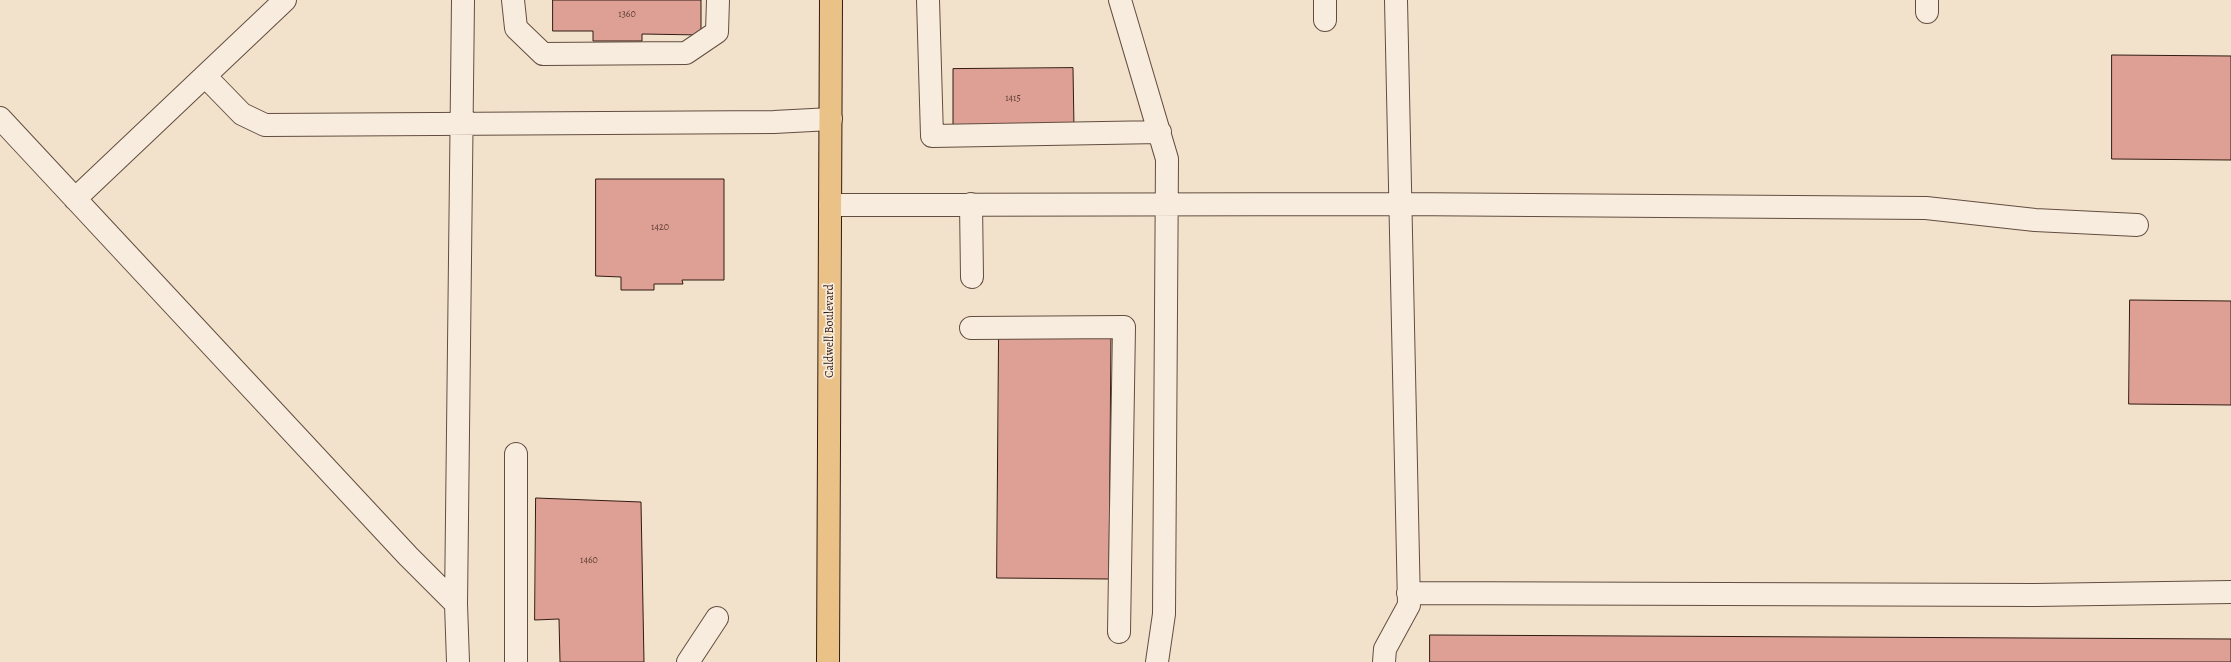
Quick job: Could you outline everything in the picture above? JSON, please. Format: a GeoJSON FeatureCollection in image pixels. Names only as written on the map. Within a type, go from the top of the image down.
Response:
{"type":"FeatureCollection","features":[{"type":"Feature","properties":{"kind":"main road","name":"Caldwell Boulevard"},"geometry":{"type":"LineString","coordinates":[[828,662],[832,0]]}},
{"type":"Feature","properties":{"kind":"lane"},"geometry":{"type":"LineString","coordinates":[[75,199],[285,0]]}},
{"type":"Feature","properties":{"kind":"lane"},"geometry":{"type":"LineString","coordinates":[[458,662],[456,604],[463,124],[463,0]]}},
{"type":"Feature","properties":{"kind":"lane"},"geometry":{"type":"LineString","coordinates":[[513,0],[516,28],[543,54],[686,53],[717,32],[718,0]]}},
{"type":"Feature","properties":{"kind":"lane"},"geometry":{"type":"LineString","coordinates":[[928,0],[932,136],[1160,132]]}},
{"type":"Feature","properties":{"kind":"lane"},"geometry":{"type":"LineString","coordinates":[[1120,0],[1168,159],[1164,614],[1157,662]]}},
{"type":"Feature","properties":{"kind":"lane"},"geometry":{"type":"LineString","coordinates":[[1384,662],[1385,649],[1408,605],[1396,0]]}},
{"type":"Feature","properties":{"kind":"lane"},"geometry":{"type":"LineString","coordinates":[[206,76],[242,114],[265,125],[774,122],[831,119]]}},
{"type":"Feature","properties":{"kind":"lane"},"geometry":{"type":"LineString","coordinates":[[0,118],[408,556],[456,604]]}},
{"type":"Feature","properties":{"kind":"lane"},"geometry":{"type":"LineString","coordinates":[[830,205],[1168,203],[1926,208],[2035,220],[2137,225]]}},
{"type":"Feature","properties":{"kind":"lane"},"geometry":{"type":"LineString","coordinates":[[971,204],[972,277]]}},
{"type":"Feature","properties":{"kind":"lane"},"geometry":{"type":"LineString","coordinates":[[971,328],[1124,327],[1119,632]]}},
{"type":"Feature","properties":{"kind":"lane"},"geometry":{"type":"LineString","coordinates":[[516,454],[516,662]]}},
{"type":"Feature","properties":{"kind":"lane"},"geometry":{"type":"LineString","coordinates":[[1408,593],[2035,595],[2231,592]]}},
{"type":"Feature","properties":{"kind":"lane"},"geometry":{"type":"LineString","coordinates":[[688,662],[717,618]]}},
{"type":"Feature","properties":{"kind":"building"},"geometry":{"type":"Polygon","coordinates":[[[553,0],[701,0],[701,35],[642,34],[642,41],[593,41],[593,31],[553,31],[553,0]]]}},
{"type":"Feature","properties":{"kind":"building"},"geometry":{"type":"Polygon","coordinates":[[[2112,55],[2231,56],[2231,160],[2112,159],[2112,55]]]}},
{"type":"Feature","properties":{"kind":"building"},"geometry":{"type":"Polygon","coordinates":[[[1073,68],[1074,128],[953,129],[953,69],[1073,68]]]}},
{"type":"Feature","properties":{"kind":"building"},"geometry":{"type":"Polygon","coordinates":[[[596,179],[724,179],[724,280],[682,280],[683,284],[654,284],[654,290],[621,290],[621,277],[596,276],[596,179]]]}},
{"type":"Feature","properties":{"kind":"building"},"geometry":{"type":"Polygon","coordinates":[[[2130,300],[2231,301],[2231,405],[2129,404],[2130,300]]]}},
{"type":"Feature","properties":{"kind":"building"},"geometry":{"type":"Polygon","coordinates":[[[999,331],[1111,332],[1109,579],[997,578],[999,331]]]}},
{"type":"Feature","properties":{"kind":"building"},"geometry":{"type":"Polygon","coordinates":[[[536,498],[641,502],[644,662],[560,662],[559,619],[535,620],[536,498]]]}},
{"type":"Feature","properties":{"kind":"building"},"geometry":{"type":"Polygon","coordinates":[[[1430,635],[2231,639],[2231,662],[1430,662],[1430,635]]]}}]}
